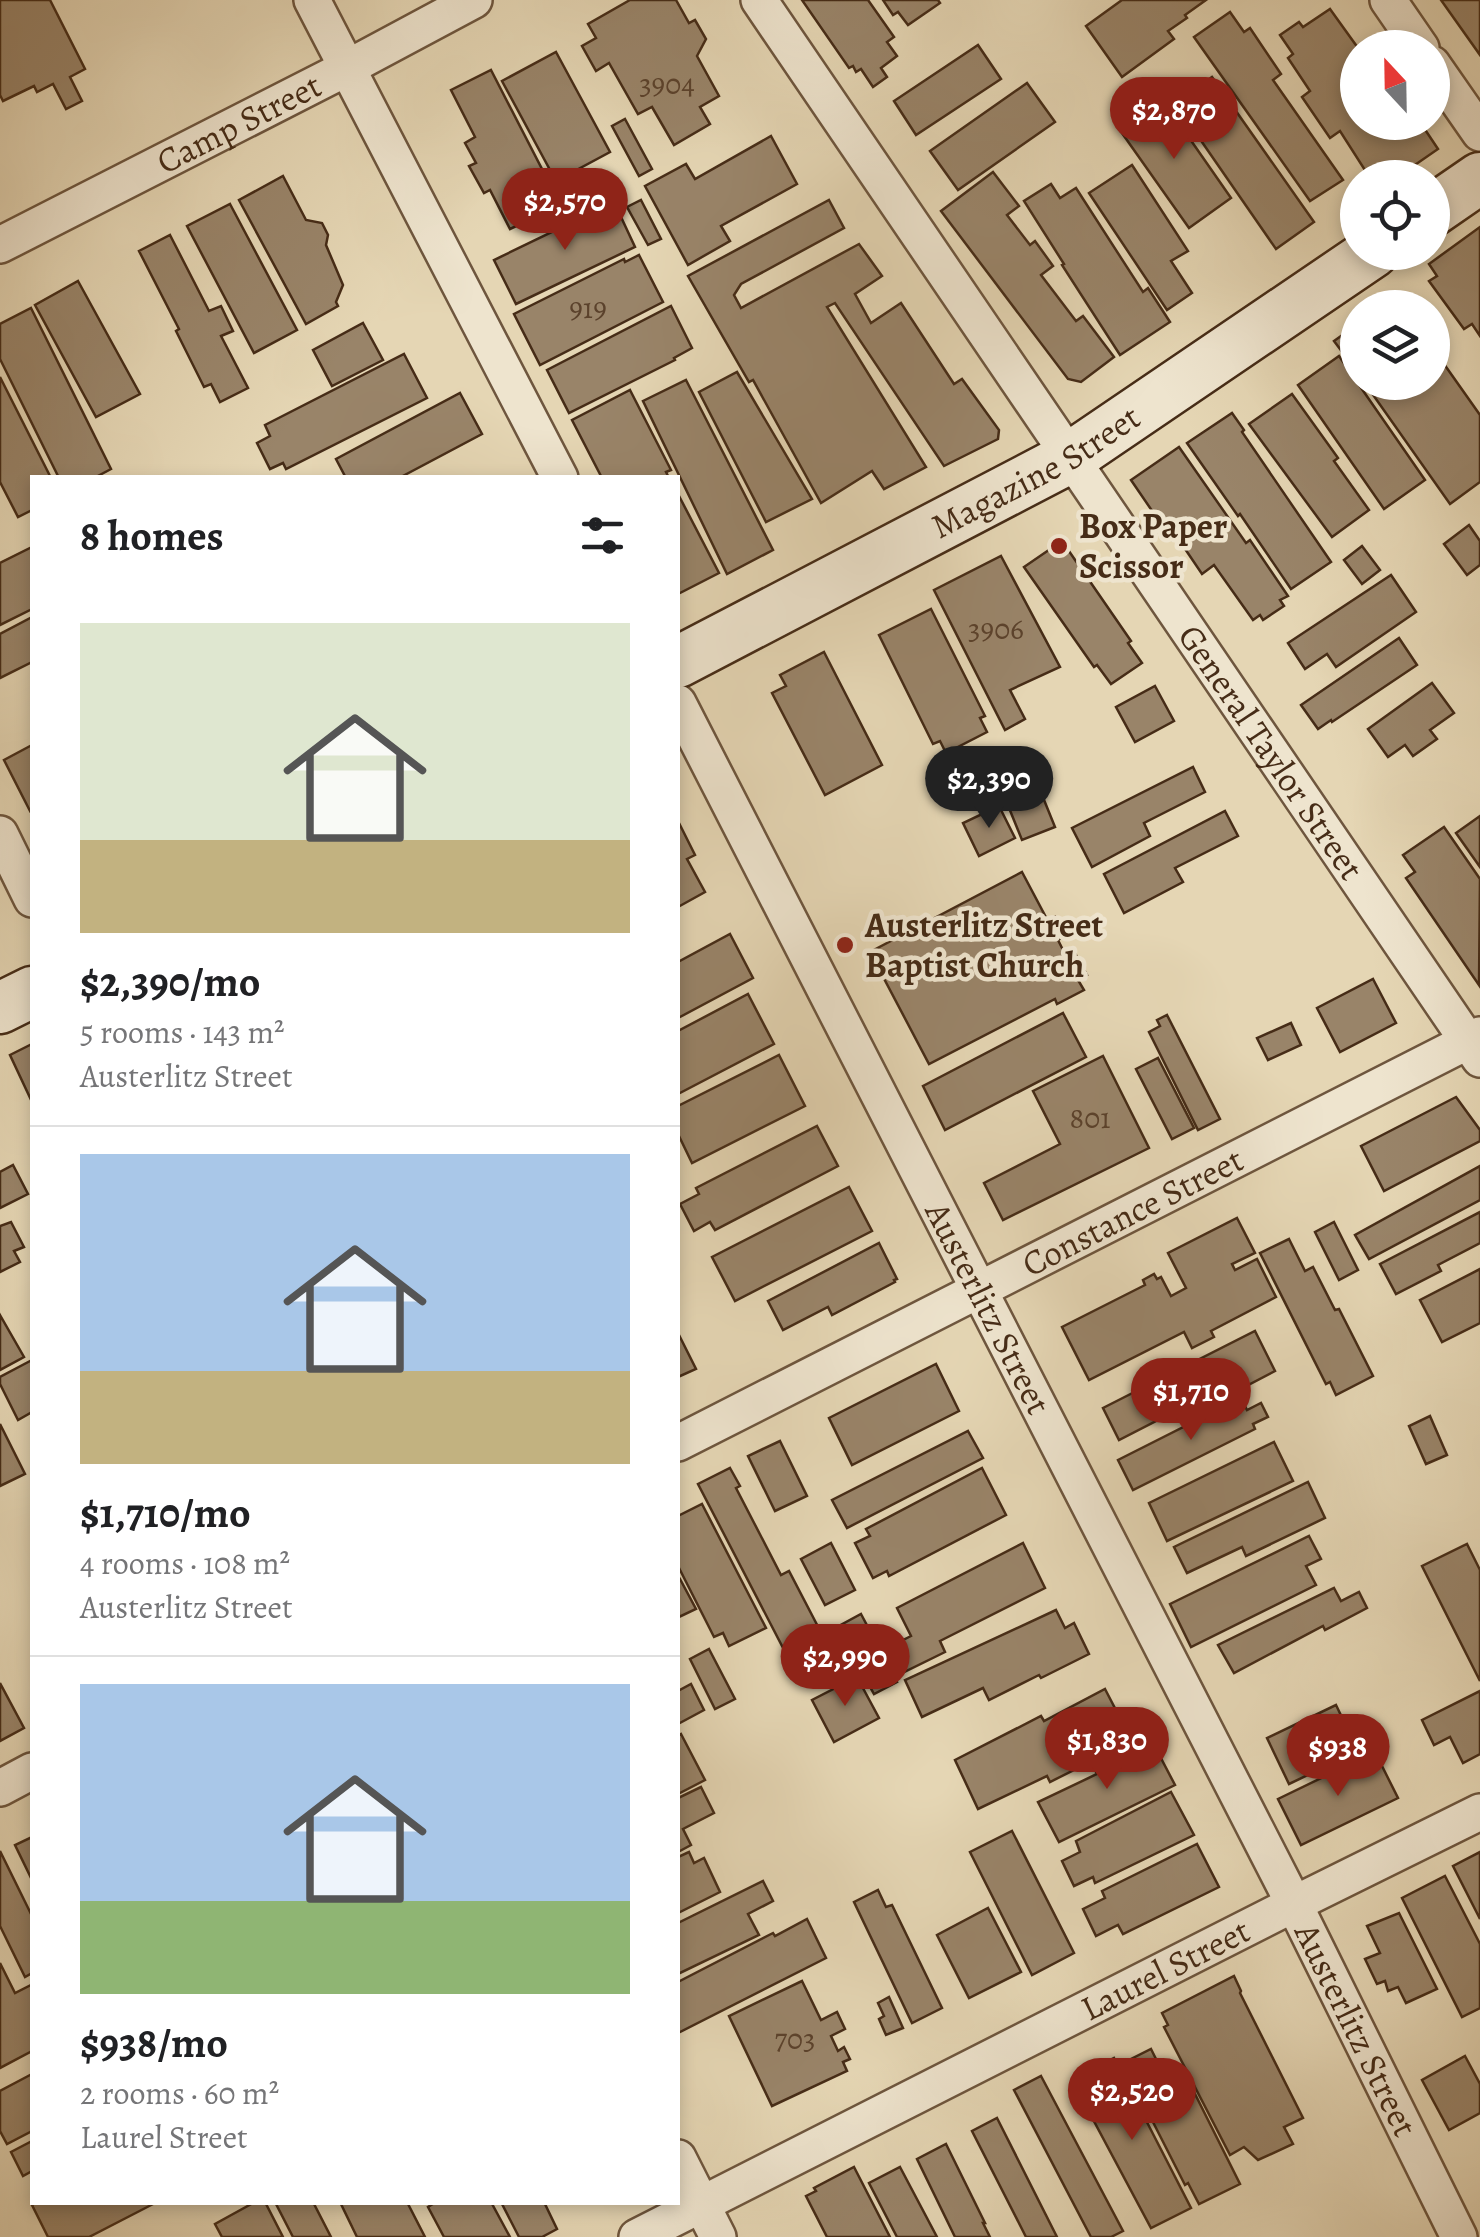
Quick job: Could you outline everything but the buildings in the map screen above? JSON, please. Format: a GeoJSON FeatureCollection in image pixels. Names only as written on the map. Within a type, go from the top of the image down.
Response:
{"type":"FeatureCollection","features":[{"type":"Feature","properties":{"kind":"street"},"geometry":{"type":"LineString","coordinates":[[312,0],[558,475]]}},
{"type":"Feature","properties":{"kind":"street","name":"Camp Street"},"geometry":{"type":"LineString","coordinates":[[0,245],[474,0]]}},
{"type":"Feature","properties":{"kind":"street","name":"General Taylor Street"},"geometry":{"type":"LineString","coordinates":[[759,0],[1476,1046]]}},
{"type":"Feature","properties":{"kind":"street"},"geometry":{"type":"LineString","coordinates":[[1388,0],[1409,30]]}},
{"type":"Feature","properties":{"kind":"street"},"geometry":{"type":"LineString","coordinates":[[1450,90],[1480,133]]}},
{"type":"Feature","properties":{"kind":"street"},"geometry":{"type":"LineString","coordinates":[[1450,199],[1480,178]]}},
{"type":"Feature","properties":{"kind":"street","name":"Magazine Street"},"geometry":{"type":"LineString","coordinates":[[680,661],[1072,457],[1347,270]]}},
{"type":"Feature","properties":{"kind":"street","name":"Austerlitz Street"},"geometry":{"type":"LineString","coordinates":[[680,708],[1294,1904],[1459,2237]]}},
{"type":"Feature","properties":{"kind":"street"},"geometry":{"type":"LineString","coordinates":[[0,834],[30,896]]}},
{"type":"Feature","properties":{"kind":"street"},"geometry":{"type":"LineString","coordinates":[[0,1008],[30,993]]}},
{"type":"Feature","properties":{"kind":"street","name":"Constance Street"},"geometry":{"type":"LineString","coordinates":[[680,1442],[980,1289],[1476,1046]]}},
{"type":"Feature","properties":{"kind":"street"},"geometry":{"type":"LineString","coordinates":[[0,1788],[30,1772]]}},
{"type":"Feature","properties":{"kind":"street","name":"Laurel Street"},"geometry":{"type":"LineString","coordinates":[[637,2237],[1480,1812]]}},
{"type":"Feature","properties":{"kind":"street"},"geometry":{"type":"LineString","coordinates":[[680,2162],[718,2237]]}},
{"type":"Feature","properties":{"kind":"place","name":"Box Paper Scissor"},"geometry":{"type":"Point","coordinates":[1059,546]}},
{"type":"Feature","properties":{"kind":"place","name":"Austerlitz Street Baptist Church"},"geometry":{"type":"Point","coordinates":[845,945]}}]}
